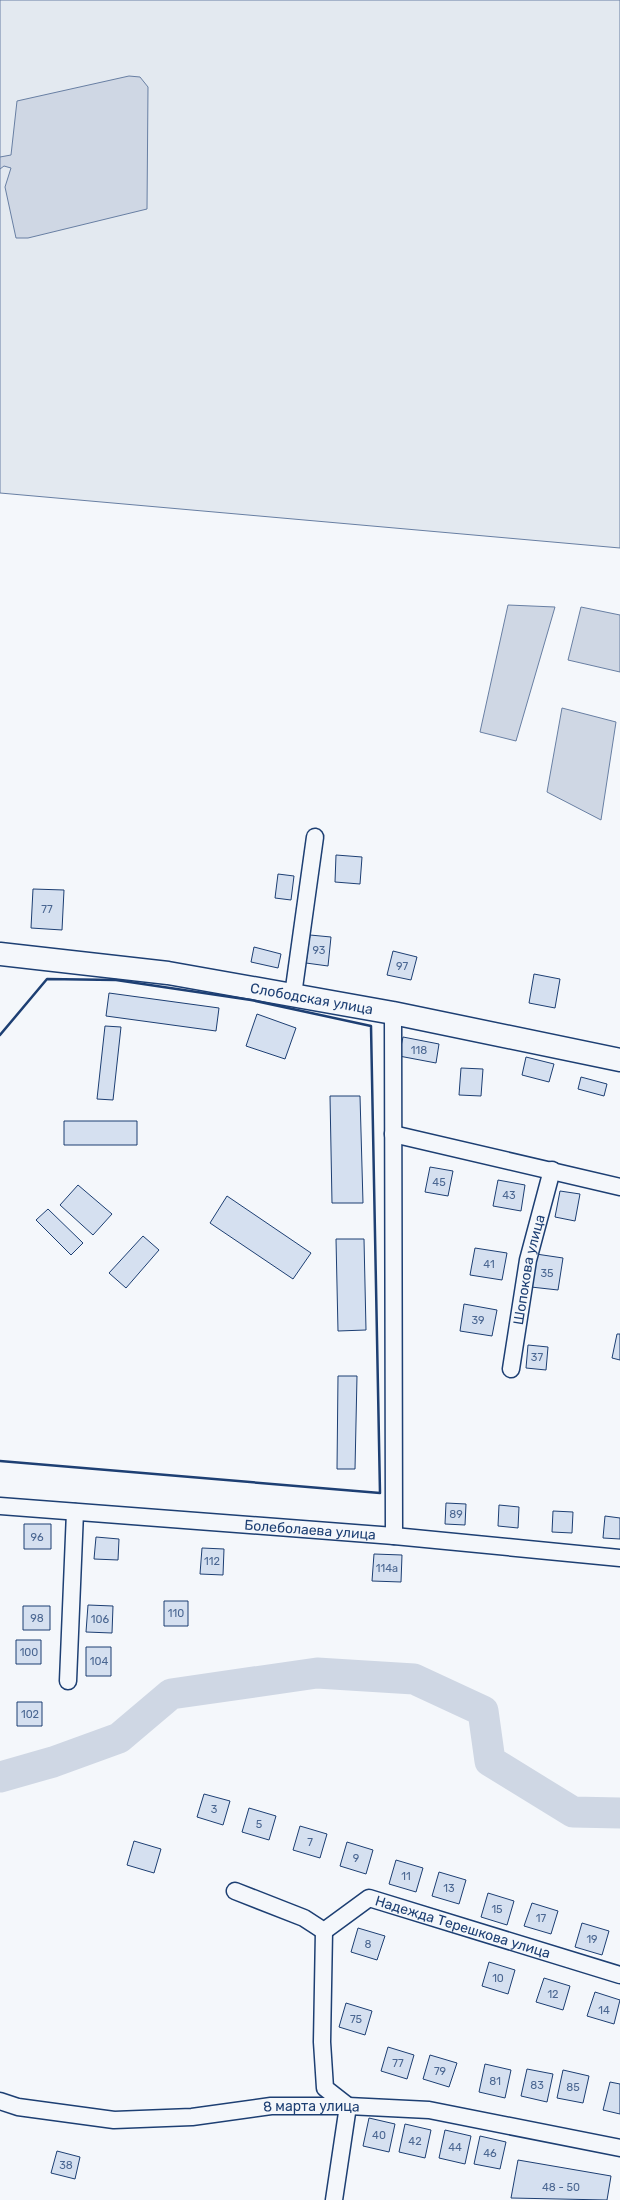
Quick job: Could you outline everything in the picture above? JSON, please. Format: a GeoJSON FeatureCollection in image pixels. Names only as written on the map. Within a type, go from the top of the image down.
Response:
{"type":"FeatureCollection","features":[{"type":"Feature","properties":{"kind":"street"},"geometry":{"type":"LineString","coordinates":[[293,995],[315,837]]}},
{"type":"Feature","properties":{"kind":"street","name":"Слободская улица"},"geometry":{"type":"LineString","coordinates":[[0,954],[168,974],[293,995],[393,1013],[620,1060]]}},
{"type":"Feature","properties":{"kind":"street"},"geometry":{"type":"LineString","coordinates":[[393,1013],[394,1536]]}},
{"type":"Feature","properties":{"kind":"street"},"geometry":{"type":"LineString","coordinates":[[393,1134],[620,1187]]}},
{"type":"Feature","properties":{"kind":"street","name":"Шопокова улица"},"geometry":{"type":"LineString","coordinates":[[511,1369],[528,1260],[552,1170]]}},
{"type":"Feature","properties":{"kind":"street","name":"Болеболаева улица"},"geometry":{"type":"LineString","coordinates":[[0,1506],[394,1536],[620,1558]]}},
{"type":"Feature","properties":{"kind":"street"},"geometry":{"type":"LineString","coordinates":[[68,1681],[75,1512]]}},
{"type":"Feature","properties":{"kind":"street"},"geometry":{"type":"LineString","coordinates":[[235,1891],[304,1918],[324,1931],[322,2042],[325,2088],[348,2106],[334,2200]]}},
{"type":"Feature","properties":{"kind":"street","name":"Надежда Терешкова улица"},"geometry":{"type":"LineString","coordinates":[[324,1931],[370,1898],[620,1975]]}},
{"type":"Feature","properties":{"kind":"street","name":"8 марта улица"},"geometry":{"type":"LineString","coordinates":[[0,2101],[18,2107],[114,2120],[192,2117],[270,2106],[348,2106],[429,2110],[620,2148]]}},
{"type":"Feature","properties":{"kind":"shaded area"},"geometry":{"type":"Polygon","coordinates":[[[0,0],[620,0],[620,548],[0,493],[0,0]]]}},
{"type":"Feature","properties":{"kind":"shaded area"},"geometry":{"type":"Polygon","coordinates":[[[129,76],[140,77],[148,87],[147,209],[28,238],[16,238],[5,187],[11,168],[4,166],[0,169],[0,157],[11,155],[17,101],[129,76]]]}},
{"type":"Feature","properties":{"kind":"shaded area"},"geometry":{"type":"Polygon","coordinates":[[[508,605],[555,607],[516,741],[480,732],[508,605]]]}},
{"type":"Feature","properties":{"kind":"shaded area"},"geometry":{"type":"Polygon","coordinates":[[[581,607],[620,615],[620,672],[568,660],[581,607]]]}},
{"type":"Feature","properties":{"kind":"shaded area"},"geometry":{"type":"Polygon","coordinates":[[[562,708],[616,722],[601,820],[547,792],[562,708]]]}},
{"type":"Feature","properties":{"kind":"building"},"geometry":{"type":"Polygon","coordinates":[[[336,855],[362,857],[360,884],[335,882],[336,855]]]}},
{"type":"Feature","properties":{"kind":"building"},"geometry":{"type":"Polygon","coordinates":[[[278,874],[294,876],[291,900],[275,898],[278,874]]]}},
{"type":"Feature","properties":{"kind":"building"},"geometry":{"type":"Polygon","coordinates":[[[33,889],[64,890],[62,930],[31,928],[33,889]]]}},
{"type":"Feature","properties":{"kind":"building"},"geometry":{"type":"Polygon","coordinates":[[[310,935],[331,937],[328,966],[306,963],[310,935]]]}},
{"type":"Feature","properties":{"kind":"building"},"geometry":{"type":"Polygon","coordinates":[[[254,947],[281,954],[278,968],[251,962],[254,947]]]}},
{"type":"Feature","properties":{"kind":"building"},"geometry":{"type":"Polygon","coordinates":[[[393,951],[417,957],[411,980],[387,975],[393,951]]]}},
{"type":"Feature","properties":{"kind":"building"},"geometry":{"type":"Polygon","coordinates":[[[534,974],[560,979],[555,1008],[529,1003],[534,974]]]}},
{"type":"Feature","properties":{"kind":"building"},"geometry":{"type":"Polygon","coordinates":[[[109,993],[219,1008],[216,1031],[106,1016],[109,993]]]}},
{"type":"Feature","properties":{"kind":"building"},"geometry":{"type":"Polygon","coordinates":[[[257,1014],[296,1028],[285,1059],[246,1046],[257,1014]]]}},
{"type":"Feature","properties":{"kind":"building"},"geometry":{"type":"Polygon","coordinates":[[[105,1026],[121,1027],[113,1100],[97,1099],[105,1026]]]}},
{"type":"Feature","properties":{"kind":"building"},"geometry":{"type":"Polygon","coordinates":[[[403,1037],[439,1044],[436,1063],[399,1056],[403,1037]]]}},
{"type":"Feature","properties":{"kind":"building"},"geometry":{"type":"Polygon","coordinates":[[[526,1057],[554,1064],[549,1082],[522,1075],[526,1057]]]}},
{"type":"Feature","properties":{"kind":"building"},"geometry":{"type":"Polygon","coordinates":[[[461,1068],[483,1069],[481,1096],[459,1095],[461,1068]]]}},
{"type":"Feature","properties":{"kind":"building"},"geometry":{"type":"Polygon","coordinates":[[[581,1077],[607,1084],[604,1096],[578,1089],[581,1077]]]}},
{"type":"Feature","properties":{"kind":"building"},"geometry":{"type":"Polygon","coordinates":[[[330,1096],[360,1096],[363,1203],[332,1203],[330,1096]]]}},
{"type":"Feature","properties":{"kind":"building"},"geometry":{"type":"Polygon","coordinates":[[[64,1121],[137,1121],[137,1145],[64,1145],[64,1121]]]}},
{"type":"Feature","properties":{"kind":"building"},"geometry":{"type":"Polygon","coordinates":[[[430,1167],[453,1171],[448,1196],[425,1192],[430,1167]]]}},
{"type":"Feature","properties":{"kind":"building"},"geometry":{"type":"Polygon","coordinates":[[[498,1180],[525,1185],[521,1211],[493,1206],[498,1180]]]}},
{"type":"Feature","properties":{"kind":"building"},"geometry":{"type":"Polygon","coordinates":[[[78,1185],[112,1214],[93,1235],[60,1205],[78,1185]]]}},
{"type":"Feature","properties":{"kind":"building"},"geometry":{"type":"Polygon","coordinates":[[[560,1191],[580,1194],[575,1221],[555,1217],[560,1191]]]}},
{"type":"Feature","properties":{"kind":"building"},"geometry":{"type":"Polygon","coordinates":[[[227,1196],[311,1253],[293,1279],[210,1223],[227,1196]]]}},
{"type":"Feature","properties":{"kind":"building"},"geometry":{"type":"Polygon","coordinates":[[[48,1209],[83,1243],[71,1255],[36,1220],[48,1209]]]}},
{"type":"Feature","properties":{"kind":"building"},"geometry":{"type":"Polygon","coordinates":[[[143,1236],[159,1250],[126,1288],[109,1273],[143,1236]]]}},
{"type":"Feature","properties":{"kind":"building"},"geometry":{"type":"Polygon","coordinates":[[[336,1239],[364,1239],[366,1330],[338,1331],[336,1239]]]}},
{"type":"Feature","properties":{"kind":"building"},"geometry":{"type":"Polygon","coordinates":[[[475,1248],[507,1253],[502,1280],[470,1275],[475,1248]]]}},
{"type":"Feature","properties":{"kind":"building"},"geometry":{"type":"Polygon","coordinates":[[[536,1254],[563,1258],[558,1290],[531,1287],[536,1254]]]}},
{"type":"Feature","properties":{"kind":"building"},"geometry":{"type":"Polygon","coordinates":[[[464,1304],[497,1310],[492,1336],[460,1331],[464,1304]]]}},
{"type":"Feature","properties":{"kind":"building"},"geometry":{"type":"Polygon","coordinates":[[[617,1334],[620,1334],[620,1360],[612,1358],[617,1334]]]}},
{"type":"Feature","properties":{"kind":"building"},"geometry":{"type":"Polygon","coordinates":[[[528,1345],[548,1347],[546,1370],[526,1368],[528,1345]]]}},
{"type":"Feature","properties":{"kind":"building"},"geometry":{"type":"Polygon","coordinates":[[[338,1376],[357,1376],[355,1469],[337,1469],[338,1376]]]}},
{"type":"Feature","properties":{"kind":"building"},"geometry":{"type":"Polygon","coordinates":[[[446,1503],[466,1504],[465,1525],[445,1524],[446,1503]]]}},
{"type":"Feature","properties":{"kind":"building"},"geometry":{"type":"Polygon","coordinates":[[[499,1505],[519,1507],[518,1528],[498,1526],[499,1505]]]}},
{"type":"Feature","properties":{"kind":"building"},"geometry":{"type":"Polygon","coordinates":[[[553,1511],[573,1512],[572,1533],[552,1532],[553,1511]]]}},
{"type":"Feature","properties":{"kind":"building"},"geometry":{"type":"Polygon","coordinates":[[[605,1516],[620,1518],[620,1539],[603,1538],[605,1516]]]}},
{"type":"Feature","properties":{"kind":"building"},"geometry":{"type":"Polygon","coordinates":[[[24,1524],[51,1524],[51,1549],[24,1549],[24,1524]]]}},
{"type":"Feature","properties":{"kind":"building"},"geometry":{"type":"Polygon","coordinates":[[[96,1537],[119,1539],[118,1560],[94,1559],[96,1537]]]}},
{"type":"Feature","properties":{"kind":"building"},"geometry":{"type":"Polygon","coordinates":[[[202,1548],[224,1549],[223,1575],[200,1574],[202,1548]]]}},
{"type":"Feature","properties":{"kind":"building"},"geometry":{"type":"Polygon","coordinates":[[[374,1554],[402,1555],[401,1582],[372,1581],[374,1554]]]}},
{"type":"Feature","properties":{"kind":"building"},"geometry":{"type":"Polygon","coordinates":[[[164,1601],[188,1601],[188,1626],[164,1626],[164,1601]]]}},
{"type":"Feature","properties":{"kind":"building"},"geometry":{"type":"Polygon","coordinates":[[[88,1605],[113,1606],[112,1633],[86,1632],[88,1605]]]}},
{"type":"Feature","properties":{"kind":"building"},"geometry":{"type":"Polygon","coordinates":[[[23,1606],[50,1606],[50,1630],[23,1630],[23,1606]]]}},
{"type":"Feature","properties":{"kind":"building"},"geometry":{"type":"Polygon","coordinates":[[[16,1640],[41,1640],[41,1664],[16,1664],[16,1640]]]}},
{"type":"Feature","properties":{"kind":"building"},"geometry":{"type":"Polygon","coordinates":[[[86,1647],[111,1647],[111,1676],[86,1676],[86,1647]]]}},
{"type":"Feature","properties":{"kind":"building"},"geometry":{"type":"Polygon","coordinates":[[[17,1702],[42,1702],[42,1726],[17,1726],[17,1702]]]}},
{"type":"Feature","properties":{"kind":"building"},"geometry":{"type":"Polygon","coordinates":[[[204,1794],[230,1801],[223,1825],[197,1817],[204,1794]]]}},
{"type":"Feature","properties":{"kind":"building"},"geometry":{"type":"Polygon","coordinates":[[[249,1808],[276,1816],[269,1840],[242,1832],[249,1808]]]}},
{"type":"Feature","properties":{"kind":"building"},"geometry":{"type":"Polygon","coordinates":[[[300,1826],[327,1834],[320,1858],[293,1850],[300,1826]]]}},
{"type":"Feature","properties":{"kind":"building"},"geometry":{"type":"Polygon","coordinates":[[[134,1841],[161,1849],[154,1873],[127,1865],[134,1841]]]}},
{"type":"Feature","properties":{"kind":"building"},"geometry":{"type":"Polygon","coordinates":[[[347,1842],[373,1850],[366,1874],[340,1866],[347,1842]]]}},
{"type":"Feature","properties":{"kind":"building"},"geometry":{"type":"Polygon","coordinates":[[[396,1860],[423,1868],[416,1892],[389,1884],[396,1860]]]}},
{"type":"Feature","properties":{"kind":"building"},"geometry":{"type":"Polygon","coordinates":[[[439,1872],[466,1880],[459,1904],[432,1896],[439,1872]]]}},
{"type":"Feature","properties":{"kind":"building"},"geometry":{"type":"Polygon","coordinates":[[[488,1893],[514,1901],[507,1925],[481,1917],[488,1893]]]}},
{"type":"Feature","properties":{"kind":"building"},"geometry":{"type":"Polygon","coordinates":[[[532,1903],[558,1911],[551,1934],[524,1926],[532,1903]]]}},
{"type":"Feature","properties":{"kind":"building"},"geometry":{"type":"Polygon","coordinates":[[[582,1923],[609,1931],[602,1955],[575,1947],[582,1923]]]}},
{"type":"Feature","properties":{"kind":"building"},"geometry":{"type":"Polygon","coordinates":[[[358,1928],[385,1936],[377,1960],[351,1952],[358,1928]]]}},
{"type":"Feature","properties":{"kind":"building"},"geometry":{"type":"Polygon","coordinates":[[[489,1962],[515,1970],[508,1994],[482,1986],[489,1962]]]}},
{"type":"Feature","properties":{"kind":"building"},"geometry":{"type":"Polygon","coordinates":[[[544,1978],[570,1986],[563,2010],[536,2002],[544,1978]]]}},
{"type":"Feature","properties":{"kind":"building"},"geometry":{"type":"Polygon","coordinates":[[[595,1992],[620,2000],[614,2024],[587,2016],[595,1992]]]}},
{"type":"Feature","properties":{"kind":"building"},"geometry":{"type":"Polygon","coordinates":[[[346,2003],[372,2011],[365,2035],[339,2027],[346,2003]]]}},
{"type":"Feature","properties":{"kind":"building"},"geometry":{"type":"Polygon","coordinates":[[[388,2047],[414,2055],[407,2079],[381,2071],[388,2047]]]}},
{"type":"Feature","properties":{"kind":"building"},"geometry":{"type":"Polygon","coordinates":[[[430,2055],[457,2063],[449,2087],[423,2079],[430,2055]]]}},
{"type":"Feature","properties":{"kind":"building"},"geometry":{"type":"Polygon","coordinates":[[[485,2064],[511,2070],[505,2098],[479,2092],[485,2064]]]}},
{"type":"Feature","properties":{"kind":"building"},"geometry":{"type":"Polygon","coordinates":[[[527,2069],[553,2074],[547,2102],[521,2096],[527,2069]]]}},
{"type":"Feature","properties":{"kind":"building"},"geometry":{"type":"Polygon","coordinates":[[[563,2070],[589,2076],[583,2103],[557,2098],[563,2070]]]}},
{"type":"Feature","properties":{"kind":"building"},"geometry":{"type":"Polygon","coordinates":[[[610,2082],[620,2084],[620,2114],[603,2110],[610,2082]]]}},
{"type":"Feature","properties":{"kind":"building"},"geometry":{"type":"Polygon","coordinates":[[[369,2118],[395,2124],[389,2152],[363,2146],[369,2118]]]}},
{"type":"Feature","properties":{"kind":"building"},"geometry":{"type":"Polygon","coordinates":[[[405,2124],[431,2130],[425,2158],[399,2152],[405,2124]]]}},
{"type":"Feature","properties":{"kind":"building"},"geometry":{"type":"Polygon","coordinates":[[[445,2130],[471,2136],[465,2164],[439,2158],[445,2130]]]}},
{"type":"Feature","properties":{"kind":"building"},"geometry":{"type":"Polygon","coordinates":[[[480,2136],[506,2142],[500,2169],[474,2164],[480,2136]]]}},
{"type":"Feature","properties":{"kind":"building"},"geometry":{"type":"Polygon","coordinates":[[[57,2151],[80,2157],[75,2179],[51,2173],[57,2151]]]}},
{"type":"Feature","properties":{"kind":"building"},"geometry":{"type":"Polygon","coordinates":[[[518,2160],[611,2176],[607,2200],[511,2198],[518,2160]]]}},
{"type":"Feature","properties":{"kind":"waterway"},"geometry":{"type":"LineString","coordinates":[[0,1777],[53,1762],[119,1738],[171,1694],[317,1673],[414,1679],[483,1711],[490,1761],[573,1812],[620,1813]]}},
{"type":"Feature","properties":{"kind":"wall"},"geometry":{"type":"LineString","coordinates":[[0,1035],[47,979],[116,980],[251,1000],[371,1026],[380,1493],[0,1461]]}}]}
